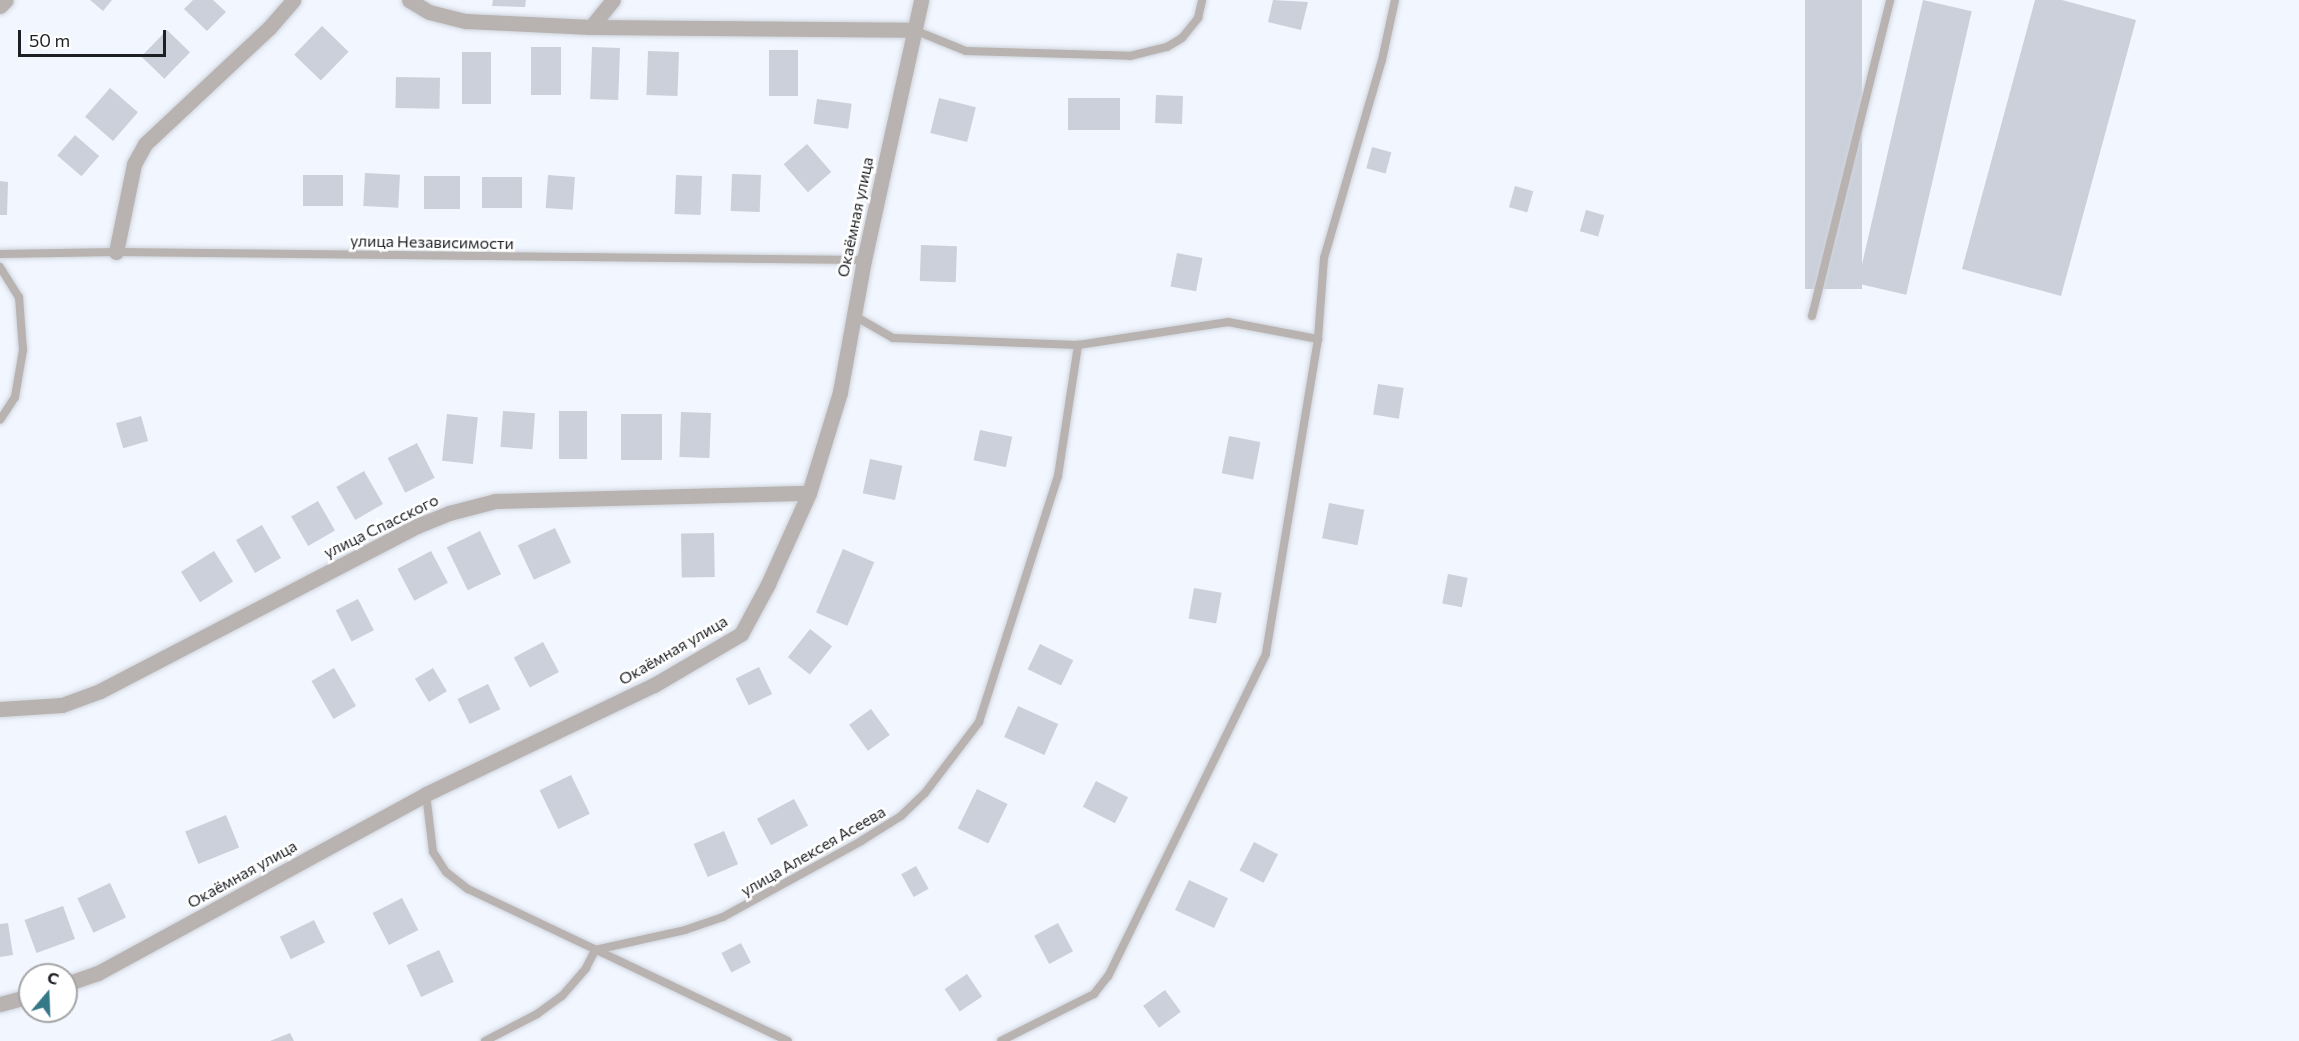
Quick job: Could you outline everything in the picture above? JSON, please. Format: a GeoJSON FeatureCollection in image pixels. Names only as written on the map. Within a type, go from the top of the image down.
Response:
{"type":"FeatureCollection","features":[{"type":"Feature","properties":{"kind":"street"},"geometry":{"type":"LineString","coordinates":[[0,6],[6,0]]}},
{"type":"Feature","properties":{"kind":"street"},"geometry":{"type":"LineString","coordinates":[[116,252],[134,165],[145,144],[269,28],[293,0]]}},
{"type":"Feature","properties":{"kind":"street"},"geometry":{"type":"LineString","coordinates":[[409,0],[429,12],[466,21],[591,27],[914,30]]}},
{"type":"Feature","properties":{"kind":"street"},"geometry":{"type":"LineString","coordinates":[[591,27],[613,0]]}},
{"type":"Feature","properties":{"kind":"street","name":"Окаёмная улица"},"geometry":{"type":"LineString","coordinates":[[78,980],[98,973],[426,794],[654,685],[741,634],[778,565],[808,493],[840,392],[864,260],[921,0]]}},
{"type":"Feature","properties":{"kind":"street","name":"улица Спасского"},"geometry":{"type":"LineString","coordinates":[[0,709],[62,705],[100,691],[407,532],[449,513],[495,501],[808,493]]}},
{"type":"Feature","properties":{"kind":"street"},"geometry":{"type":"LineString","coordinates":[[0,1004],[18,999]]}},
{"type":"Feature","properties":{"kind":"lane"},"geometry":{"type":"LineString","coordinates":[[914,30],[966,51],[1130,56],[1167,47],[1182,38],[1198,18],[1202,0]]}},
{"type":"Feature","properties":{"kind":"lane"},"geometry":{"type":"LineString","coordinates":[[1001,1041],[1094,994],[1108,976],[1266,654],[1318,339],[1324,258],[1382,60],[1395,0]]}},
{"type":"Feature","properties":{"kind":"lane"},"geometry":{"type":"LineString","coordinates":[[1812,316],[1890,0]]}},
{"type":"Feature","properties":{"kind":"lane","name":"улица Независимости"},"geometry":{"type":"LineString","coordinates":[[0,254],[116,252],[864,260]]}},
{"type":"Feature","properties":{"kind":"lane"},"geometry":{"type":"LineString","coordinates":[[0,267],[19,297],[23,350],[15,397],[0,420]]}},
{"type":"Feature","properties":{"kind":"lane"},"geometry":{"type":"LineString","coordinates":[[853,315],[893,338],[1078,345],[1228,322],[1318,339]]}},
{"type":"Feature","properties":{"kind":"lane","name":"улица Алексея Асеева"},"geometry":{"type":"LineString","coordinates":[[595,950],[685,930],[723,917],[861,841],[901,816],[925,793],[979,722],[1058,476],[1078,345]]}},
{"type":"Feature","properties":{"kind":"lane"},"geometry":{"type":"LineString","coordinates":[[426,794],[433,852],[446,872],[468,889],[788,1041]]}},
{"type":"Feature","properties":{"kind":"lane"},"geometry":{"type":"LineString","coordinates":[[485,1041],[537,1014],[562,996],[586,968],[595,950]]}},
{"type":"Feature","properties":{"kind":"building"},"geometry":{"type":"Polygon","coordinates":[[[90,0],[112,0],[103,11],[90,0]]]}},
{"type":"Feature","properties":{"kind":"building"},"geometry":{"type":"Polygon","coordinates":[[[193,0],[213,0],[226,12],[207,31],[184,9],[193,0]]]}},
{"type":"Feature","properties":{"kind":"building"},"geometry":{"type":"Polygon","coordinates":[[[493,0],[526,0],[525,7],[492,6],[493,0]]]}},
{"type":"Feature","properties":{"kind":"building"},"geometry":{"type":"Polygon","coordinates":[[[1273,0],[1308,2],[1301,30],[1268,22],[1273,0]]]}},
{"type":"Feature","properties":{"kind":"building"},"geometry":{"type":"Polygon","coordinates":[[[1805,0],[1862,0],[1862,289],[1805,289],[1805,0]]]}},
{"type":"Feature","properties":{"kind":"building"},"geometry":{"type":"Polygon","coordinates":[[[1923,0],[1972,11],[1906,295],[1858,284],[1923,0]]]}},
{"type":"Feature","properties":{"kind":"building"},"geometry":{"type":"Polygon","coordinates":[[[2035,0],[2062,0],[2136,20],[2061,296],[1962,269],[2035,0]]]}},
{"type":"Feature","properties":{"kind":"building"},"geometry":{"type":"Polygon","coordinates":[[[322,26],[349,52],[321,80],[294,55],[322,26]]]}},
{"type":"Feature","properties":{"kind":"building"},"geometry":{"type":"Polygon","coordinates":[[[167,30],[190,52],[164,79],[141,57],[167,30]]]}},
{"type":"Feature","properties":{"kind":"building"},"geometry":{"type":"Polygon","coordinates":[[[531,47],[561,47],[561,95],[531,95],[531,47]]]}},
{"type":"Feature","properties":{"kind":"building"},"geometry":{"type":"Polygon","coordinates":[[[592,47],[620,48],[618,100],[590,99],[592,47]]]}},
{"type":"Feature","properties":{"kind":"building"},"geometry":{"type":"Polygon","coordinates":[[[769,50],[798,50],[798,96],[769,96],[769,50]]]}},
{"type":"Feature","properties":{"kind":"building"},"geometry":{"type":"Polygon","coordinates":[[[648,51],[679,52],[677,96],[646,95],[648,51]]]}},
{"type":"Feature","properties":{"kind":"building"},"geometry":{"type":"Polygon","coordinates":[[[462,52],[491,52],[491,104],[462,104],[462,52]]]}},
{"type":"Feature","properties":{"kind":"building"},"geometry":{"type":"Polygon","coordinates":[[[396,77],[440,78],[439,109],[395,108],[396,77]]]}},
{"type":"Feature","properties":{"kind":"building"},"geometry":{"type":"Polygon","coordinates":[[[110,88],[138,112],[113,141],[85,117],[110,88]]]}},
{"type":"Feature","properties":{"kind":"building"},"geometry":{"type":"Polygon","coordinates":[[[1156,95],[1183,96],[1182,124],[1155,123],[1156,95]]]}},
{"type":"Feature","properties":{"kind":"building"},"geometry":{"type":"Polygon","coordinates":[[[939,98],[976,107],[967,142],[930,133],[939,98]]]}},
{"type":"Feature","properties":{"kind":"building"},"geometry":{"type":"Polygon","coordinates":[[[1068,98],[1120,98],[1120,130],[1068,130],[1068,98]]]}},
{"type":"Feature","properties":{"kind":"building"},"geometry":{"type":"Polygon","coordinates":[[[817,99],[852,104],[848,129],[814,124],[817,99]]]}},
{"type":"Feature","properties":{"kind":"building"},"geometry":{"type":"Polygon","coordinates":[[[75,135],[99,156],[81,176],[57,155],[75,135]]]}},
{"type":"Feature","properties":{"kind":"building"},"geometry":{"type":"Polygon","coordinates":[[[807,144],[831,172],[808,192],[784,164],[807,144]]]}},
{"type":"Feature","properties":{"kind":"building"},"geometry":{"type":"Polygon","coordinates":[[[1372,147],[1391,152],[1386,173],[1366,168],[1372,147]]]}},
{"type":"Feature","properties":{"kind":"building"},"geometry":{"type":"Polygon","coordinates":[[[365,173],[400,175],[398,208],[363,206],[365,173]]]}},
{"type":"Feature","properties":{"kind":"building"},"geometry":{"type":"Polygon","coordinates":[[[732,174],[761,175],[760,212],[731,211],[732,174]]]}},
{"type":"Feature","properties":{"kind":"building"},"geometry":{"type":"Polygon","coordinates":[[[303,175],[343,175],[343,206],[303,206],[303,175]]]}},
{"type":"Feature","properties":{"kind":"building"},"geometry":{"type":"Polygon","coordinates":[[[548,175],[575,177],[573,210],[546,208],[548,175]]]}},
{"type":"Feature","properties":{"kind":"building"},"geometry":{"type":"Polygon","coordinates":[[[676,175],[702,176],[701,215],[675,214],[676,175]]]}},
{"type":"Feature","properties":{"kind":"building"},"geometry":{"type":"Polygon","coordinates":[[[424,176],[460,176],[460,209],[424,209],[424,176]]]}},
{"type":"Feature","properties":{"kind":"building"},"geometry":{"type":"Polygon","coordinates":[[[482,177],[522,177],[522,208],[482,208],[482,177]]]}},
{"type":"Feature","properties":{"kind":"building"},"geometry":{"type":"Polygon","coordinates":[[[0,181],[8,182],[7,215],[0,215],[0,181]]]}},
{"type":"Feature","properties":{"kind":"building"},"geometry":{"type":"Polygon","coordinates":[[[1515,186],[1533,191],[1527,212],[1509,207],[1515,186]]]}},
{"type":"Feature","properties":{"kind":"building"},"geometry":{"type":"Polygon","coordinates":[[[1586,210],[1604,215],[1598,236],[1580,231],[1586,210]]]}},
{"type":"Feature","properties":{"kind":"building"},"geometry":{"type":"Polygon","coordinates":[[[921,245],[957,246],[956,282],[920,281],[921,245]]]}},
{"type":"Feature","properties":{"kind":"building"},"geometry":{"type":"Polygon","coordinates":[[[1177,253],[1203,258],[1196,291],[1171,286],[1177,253]]]}},
{"type":"Feature","properties":{"kind":"building"},"geometry":{"type":"Polygon","coordinates":[[[1378,384],[1404,388],[1399,419],[1373,415],[1378,384]]]}},
{"type":"Feature","properties":{"kind":"building"},"geometry":{"type":"Polygon","coordinates":[[[503,411],[535,413],[532,449],[500,447],[503,411]]]}},
{"type":"Feature","properties":{"kind":"building"},"geometry":{"type":"Polygon","coordinates":[[[559,411],[587,411],[587,459],[559,459],[559,411]]]}},
{"type":"Feature","properties":{"kind":"building"},"geometry":{"type":"Polygon","coordinates":[[[681,412],[711,413],[709,458],[679,457],[681,412]]]}},
{"type":"Feature","properties":{"kind":"building"},"geometry":{"type":"Polygon","coordinates":[[[447,414],[478,417],[473,464],[442,461],[447,414]]]}},
{"type":"Feature","properties":{"kind":"building"},"geometry":{"type":"Polygon","coordinates":[[[621,414],[662,414],[662,460],[621,460],[621,414]]]}},
{"type":"Feature","properties":{"kind":"building"},"geometry":{"type":"Polygon","coordinates":[[[141,416],[148,441],[123,448],[116,423],[141,416]]]}},
{"type":"Feature","properties":{"kind":"building"},"geometry":{"type":"Polygon","coordinates":[[[980,430],[1012,437],[1006,467],[974,460],[980,430]]]}},
{"type":"Feature","properties":{"kind":"building"},"geometry":{"type":"Polygon","coordinates":[[[1229,436],[1260,442],[1253,479],[1222,473],[1229,436]]]}},
{"type":"Feature","properties":{"kind":"building"},"geometry":{"type":"Polygon","coordinates":[[[417,443],[435,478],[405,493],[388,458],[417,443]]]}},
{"type":"Feature","properties":{"kind":"building"},"geometry":{"type":"Polygon","coordinates":[[[870,459],[902,466],[895,500],[863,493],[870,459]]]}},
{"type":"Feature","properties":{"kind":"building"},"geometry":{"type":"Polygon","coordinates":[[[364,471],[383,504],[355,520],[336,487],[364,471]]]}},
{"type":"Feature","properties":{"kind":"building"},"geometry":{"type":"Polygon","coordinates":[[[318,501],[335,530],[308,546],[291,516],[318,501]]]}},
{"type":"Feature","properties":{"kind":"building"},"geometry":{"type":"Polygon","coordinates":[[[1329,503],[1364,510],[1357,545],[1322,538],[1329,503]]]}},
{"type":"Feature","properties":{"kind":"building"},"geometry":{"type":"Polygon","coordinates":[[[262,525],[281,558],[255,573],[236,540],[262,525]]]}},
{"type":"Feature","properties":{"kind":"building"},"geometry":{"type":"Polygon","coordinates":[[[555,528],[571,562],[534,580],[518,545],[555,528]]]}},
{"type":"Feature","properties":{"kind":"building"},"geometry":{"type":"Polygon","coordinates":[[[480,531],[501,574],[468,590],[447,547],[480,531]]]}},
{"type":"Feature","properties":{"kind":"building"},"geometry":{"type":"Polygon","coordinates":[[[714,533],[715,577],[682,578],[681,534],[714,533]]]}},
{"type":"Feature","properties":{"kind":"building"},"geometry":{"type":"Polygon","coordinates":[[[843,549],[874,562],[847,626],[816,613],[843,549]]]}},
{"type":"Feature","properties":{"kind":"building"},"geometry":{"type":"Polygon","coordinates":[[[214,551],[233,582],[200,602],[181,572],[214,551]]]}},
{"type":"Feature","properties":{"kind":"building"},"geometry":{"type":"Polygon","coordinates":[[[431,551],[448,583],[414,601],[397,569],[431,551]]]}},
{"type":"Feature","properties":{"kind":"building"},"geometry":{"type":"Polygon","coordinates":[[[1448,574],[1468,578],[1462,607],[1442,603],[1448,574]]]}},
{"type":"Feature","properties":{"kind":"building"},"geometry":{"type":"Polygon","coordinates":[[[1194,588],[1222,593],[1216,623],[1189,619],[1194,588]]]}},
{"type":"Feature","properties":{"kind":"building"},"geometry":{"type":"Polygon","coordinates":[[[358,599],[374,630],[352,642],[336,610],[358,599]]]}},
{"type":"Feature","properties":{"kind":"building"},"geometry":{"type":"Polygon","coordinates":[[[810,629],[832,646],[810,675],[788,657],[810,629]]]}},
{"type":"Feature","properties":{"kind":"building"},"geometry":{"type":"Polygon","coordinates":[[[543,642],[559,672],[530,688],[514,657],[543,642]]]}},
{"type":"Feature","properties":{"kind":"building"},"geometry":{"type":"Polygon","coordinates":[[[1040,644],[1073,660],[1061,685],[1028,669],[1040,644]]]}},
{"type":"Feature","properties":{"kind":"building"},"geometry":{"type":"Polygon","coordinates":[[[759,667],[772,694],[749,705],[736,678],[759,667]]]}},
{"type":"Feature","properties":{"kind":"building"},"geometry":{"type":"Polygon","coordinates":[[[334,668],[356,706],[333,719],[311,681],[334,668]]]}},
{"type":"Feature","properties":{"kind":"building"},"geometry":{"type":"Polygon","coordinates":[[[433,668],[447,691],[429,702],[415,679],[433,668]]]}},
{"type":"Feature","properties":{"kind":"building"},"geometry":{"type":"Polygon","coordinates":[[[488,684],[500,709],[470,724],[457,699],[488,684]]]}},
{"type":"Feature","properties":{"kind":"building"},"geometry":{"type":"Polygon","coordinates":[[[1018,706],[1058,724],[1044,755],[1004,737],[1018,706]]]}},
{"type":"Feature","properties":{"kind":"building"},"geometry":{"type":"Polygon","coordinates":[[[871,709],[890,735],[868,751],[849,725],[871,709]]]}},
{"type":"Feature","properties":{"kind":"building"},"geometry":{"type":"Polygon","coordinates":[[[571,775],[590,814],[558,829],[540,790],[571,775]]]}},
{"type":"Feature","properties":{"kind":"building"},"geometry":{"type":"Polygon","coordinates":[[[1096,781],[1128,797],[1115,823],[1083,807],[1096,781]]]}},
{"type":"Feature","properties":{"kind":"building"},"geometry":{"type":"Polygon","coordinates":[[[977,789],[1008,804],[988,843],[958,829],[977,789]]]}},
{"type":"Feature","properties":{"kind":"building"},"geometry":{"type":"Polygon","coordinates":[[[794,799],[808,825],[771,845],[757,819],[794,799]]]}},
{"type":"Feature","properties":{"kind":"building"},"geometry":{"type":"Polygon","coordinates":[[[226,815],[239,847],[198,864],[185,831],[226,815]]]}},
{"type":"Feature","properties":{"kind":"building"},"geometry":{"type":"Polygon","coordinates":[[[724,831],[738,864],[708,877],[694,844],[724,831]]]}},
{"type":"Feature","properties":{"kind":"building"},"geometry":{"type":"Polygon","coordinates":[[[1254,842],[1278,854],[1264,883],[1239,871],[1254,842]]]}},
{"type":"Feature","properties":{"kind":"building"},"geometry":{"type":"Polygon","coordinates":[[[916,866],[929,889],[914,897],[901,874],[916,866]]]}},
{"type":"Feature","properties":{"kind":"building"},"geometry":{"type":"Polygon","coordinates":[[[1189,880],[1228,898],[1214,928],[1175,910],[1189,880]]]}},
{"type":"Feature","properties":{"kind":"building"},"geometry":{"type":"Polygon","coordinates":[[[110,883],[126,917],[93,933],[77,898],[110,883]]]}},
{"type":"Feature","properties":{"kind":"building"},"geometry":{"type":"Polygon","coordinates":[[[402,898],[418,930],[389,945],[373,913],[402,898]]]}},
{"type":"Feature","properties":{"kind":"building"},"geometry":{"type":"Polygon","coordinates":[[[63,906],[75,939],[36,953],[24,920],[63,906]]]}},
{"type":"Feature","properties":{"kind":"building"},"geometry":{"type":"Polygon","coordinates":[[[314,920],[325,942],[291,959],[280,937],[314,920]]]}},
{"type":"Feature","properties":{"kind":"building"},"geometry":{"type":"Polygon","coordinates":[[[8,923],[13,955],[0,957],[0,924],[8,923]]]}},
{"type":"Feature","properties":{"kind":"building"},"geometry":{"type":"Polygon","coordinates":[[[1058,923],[1073,951],[1049,964],[1034,936],[1058,923]]]}},
{"type":"Feature","properties":{"kind":"building"},"geometry":{"type":"Polygon","coordinates":[[[741,943],[751,963],[731,973],[721,953],[741,943]]]}},
{"type":"Feature","properties":{"kind":"building"},"geometry":{"type":"Polygon","coordinates":[[[439,950],[454,982],[421,997],[406,965],[439,950]]]}},
{"type":"Feature","properties":{"kind":"building"},"geometry":{"type":"Polygon","coordinates":[[[967,974],[982,996],[960,1011],[945,989],[967,974]]]}},
{"type":"Feature","properties":{"kind":"building"},"geometry":{"type":"Polygon","coordinates":[[[1165,990],[1181,1012],[1159,1028],[1143,1006],[1165,990]]]}},
{"type":"Feature","properties":{"kind":"building"},"geometry":{"type":"Polygon","coordinates":[[[290,1033],[294,1041],[270,1041],[290,1033]]]}}]}
